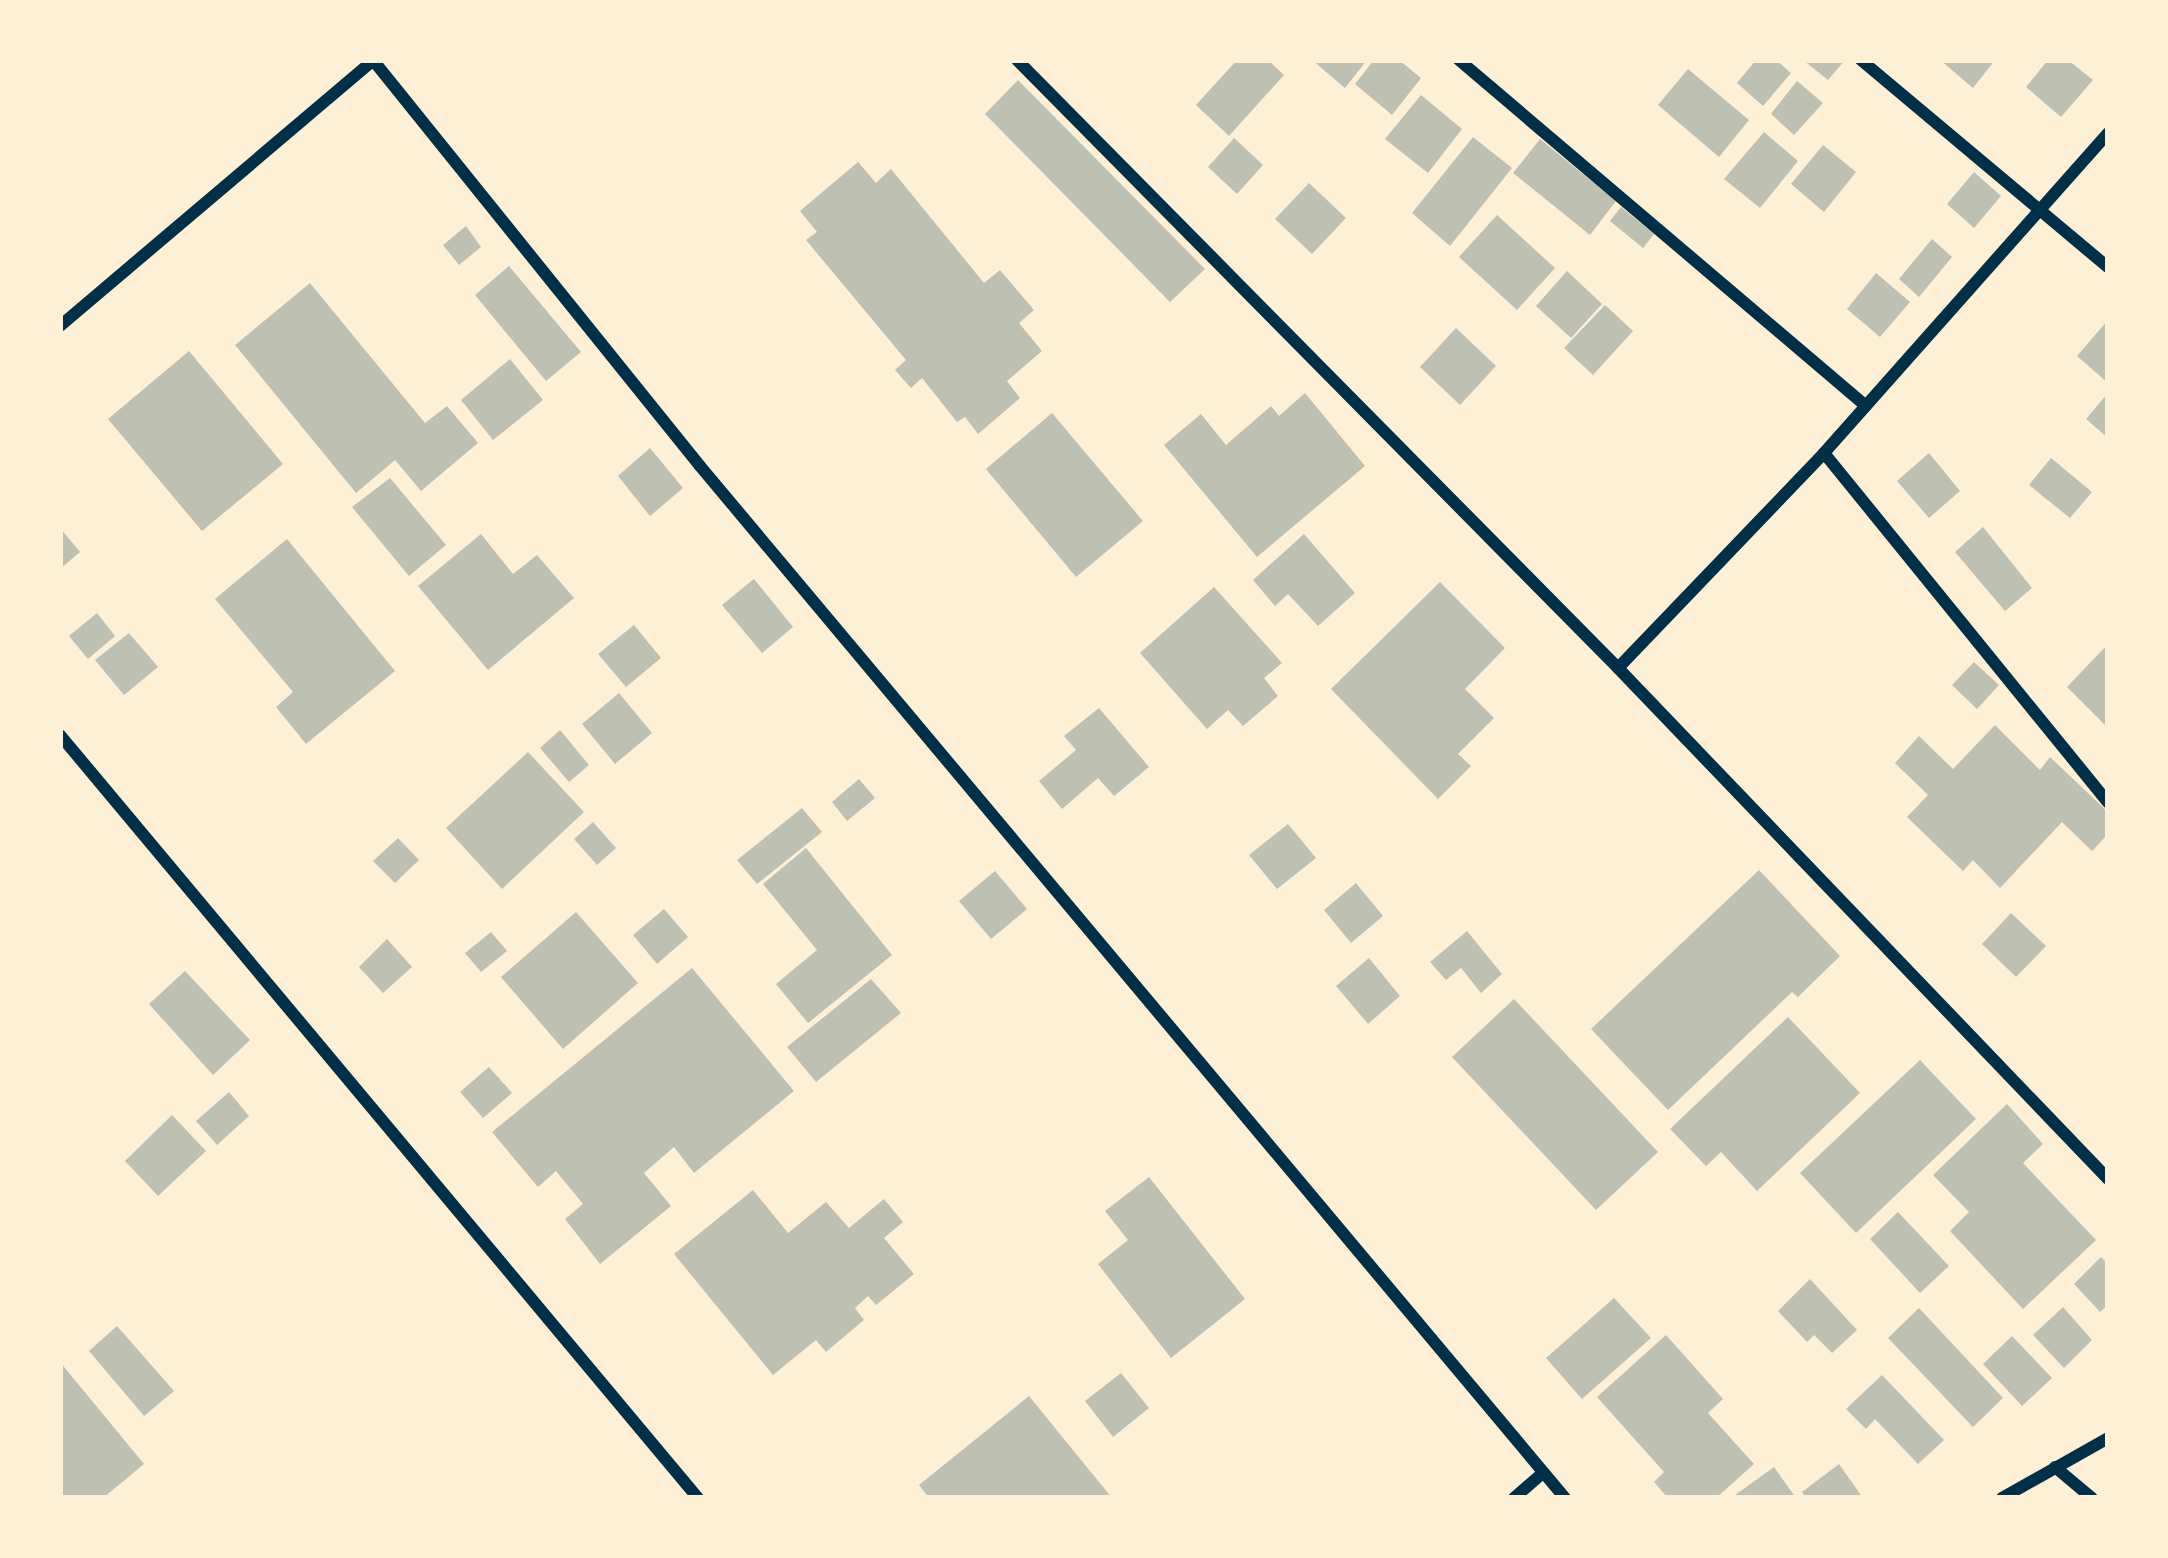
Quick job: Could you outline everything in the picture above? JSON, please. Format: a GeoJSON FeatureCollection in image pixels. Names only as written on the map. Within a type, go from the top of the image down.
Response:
{"type":"FeatureCollection","features":[{"type":"Feature","properties":{"kind":"street"},"geometry":{"type":"LineString","coordinates":[[60,326],[373,60],[700,466],[1565,1498]]}},
{"type":"Feature","properties":{"kind":"street"},"geometry":{"type":"LineString","coordinates":[[1017,60],[1618,668],[2108,1179]]}},
{"type":"Feature","properties":{"kind":"street"},"geometry":{"type":"LineString","coordinates":[[1459,60],[1865,406]]}},
{"type":"Feature","properties":{"kind":"street"},"geometry":{"type":"LineString","coordinates":[[1861,60],[2108,267]]}},
{"type":"Feature","properties":{"kind":"street"},"geometry":{"type":"LineString","coordinates":[[1618,668],[1824,453],[2108,133]]}},
{"type":"Feature","properties":{"kind":"street"},"geometry":{"type":"LineString","coordinates":[[1824,453],[2108,802]]}},
{"type":"Feature","properties":{"kind":"street"},"geometry":{"type":"LineString","coordinates":[[60,735],[698,1498]]}},
{"type":"Feature","properties":{"kind":"street"},"geometry":{"type":"LineString","coordinates":[[2002,1498],[2108,1438]]}},
{"type":"Feature","properties":{"kind":"street"},"geometry":{"type":"LineString","coordinates":[[2055,1467],[2092,1498]]}},
{"type":"Feature","properties":{"kind":"street"},"geometry":{"type":"LineString","coordinates":[[1514,1498],[1543,1474]]}},
{"type":"Feature","properties":{"kind":"building"},"geometry":{"type":"Polygon","coordinates":[[[1237,60],[1268,60],[1284,75],[1229,136],[1196,105],[1237,60]]]}},
{"type":"Feature","properties":{"kind":"building"},"geometry":{"type":"Polygon","coordinates":[[[1312,60],[1367,60],[1345,88],[1312,60]]]}},
{"type":"Feature","properties":{"kind":"building"},"geometry":{"type":"Polygon","coordinates":[[[1374,60],[1399,60],[1421,78],[1392,115],[1355,84],[1374,60]]]}},
{"type":"Feature","properties":{"kind":"building"},"geometry":{"type":"Polygon","coordinates":[[[1756,60],[1776,60],[1791,73],[1763,106],[1737,83],[1756,60]]]}},
{"type":"Feature","properties":{"kind":"building"},"geometry":{"type":"Polygon","coordinates":[[[1803,60],[1845,60],[1828,80],[1803,60]]]}},
{"type":"Feature","properties":{"kind":"building"},"geometry":{"type":"Polygon","coordinates":[[[1940,60],[1995,60],[1973,88],[1940,60]]]}},
{"type":"Feature","properties":{"kind":"building"},"geometry":{"type":"Polygon","coordinates":[[[2048,60],[2068,60],[2093,80],[2061,117],[2026,87],[2048,60]]]}},
{"type":"Feature","properties":{"kind":"building"},"geometry":{"type":"Polygon","coordinates":[[[1688,69],[1749,120],[1719,157],[1658,105],[1688,69]]]}},
{"type":"Feature","properties":{"kind":"building"},"geometry":{"type":"Polygon","coordinates":[[[1018,80],[1205,269],[1170,302],[985,114],[1018,80]]]}},
{"type":"Feature","properties":{"kind":"building"},"geometry":{"type":"Polygon","coordinates":[[[1797,81],[1823,103],[1794,135],[1771,114],[1797,81]]]}},
{"type":"Feature","properties":{"kind":"building"},"geometry":{"type":"Polygon","coordinates":[[[1421,95],[1462,129],[1428,173],[1385,139],[1421,95]]]}},
{"type":"Feature","properties":{"kind":"building"},"geometry":{"type":"Polygon","coordinates":[[[1764,132],[1798,161],[1760,208],[1724,179],[1764,132]]]}},
{"type":"Feature","properties":{"kind":"building"},"geometry":{"type":"Polygon","coordinates":[[[1473,137],[1512,168],[1450,246],[1412,213],[1473,137]]]}},
{"type":"Feature","properties":{"kind":"building"},"geometry":{"type":"Polygon","coordinates":[[[1234,138],[1263,165],[1237,194],[1208,167],[1234,138]]]}},
{"type":"Feature","properties":{"kind":"building"},"geometry":{"type":"Polygon","coordinates":[[[1540,139],[1616,201],[1590,235],[1513,173],[1540,139]]]}},
{"type":"Feature","properties":{"kind":"building"},"geometry":{"type":"Polygon","coordinates":[[[1823,145],[1856,172],[1824,212],[1791,184],[1823,145]]]}},
{"type":"Feature","properties":{"kind":"building"},"geometry":{"type":"Polygon","coordinates":[[[858,162],[876,183],[891,169],[984,283],[1000,270],[1034,310],[1019,323],[1042,351],[1007,381],[1020,398],[978,434],[965,417],[957,422],[922,378],[911,388],[895,370],[906,360],[806,240],[817,232],[800,211],[858,162]]]}},
{"type":"Feature","properties":{"kind":"building"},"geometry":{"type":"Polygon","coordinates":[[[1974,172],[2001,196],[1974,228],[1947,204],[1974,172]]]}},
{"type":"Feature","properties":{"kind":"building"},"geometry":{"type":"Polygon","coordinates":[[[1309,183],[1346,218],[1312,254],[1275,219],[1309,183]]]}},
{"type":"Feature","properties":{"kind":"building"},"geometry":{"type":"Polygon","coordinates":[[[1621,207],[1654,234],[1643,248],[1610,221],[1621,207]]]}},
{"type":"Feature","properties":{"kind":"building"},"geometry":{"type":"Polygon","coordinates":[[[1497,215],[1555,268],[1517,310],[1459,257],[1497,215]]]}},
{"type":"Feature","properties":{"kind":"building"},"geometry":{"type":"Polygon","coordinates":[[[466,226],[481,247],[459,265],[443,245],[466,226]]]}},
{"type":"Feature","properties":{"kind":"building"},"geometry":{"type":"Polygon","coordinates":[[[1932,239],[1952,257],[1919,297],[1899,279],[1932,239]]]}},
{"type":"Feature","properties":{"kind":"building"},"geometry":{"type":"Polygon","coordinates":[[[509,266],[581,352],[546,381],[475,295],[509,266]]]}},
{"type":"Feature","properties":{"kind":"building"},"geometry":{"type":"Polygon","coordinates":[[[1567,271],[1602,304],[1571,338],[1536,306],[1567,271]]]}},
{"type":"Feature","properties":{"kind":"building"},"geometry":{"type":"Polygon","coordinates":[[[1876,273],[1910,302],[1880,337],[1847,309],[1876,273]]]}},
{"type":"Feature","properties":{"kind":"building"},"geometry":{"type":"Polygon","coordinates":[[[310,283],[425,423],[447,406],[478,443],[421,491],[395,460],[356,493],[235,345],[310,283]]]}},
{"type":"Feature","properties":{"kind":"building"},"geometry":{"type":"Polygon","coordinates":[[[1605,305],[1633,331],[1593,375],[1564,348],[1605,305]]]}},
{"type":"Feature","properties":{"kind":"building"},"geometry":{"type":"Polygon","coordinates":[[[2108,320],[2108,383],[2077,356],[2108,320]]]}},
{"type":"Feature","properties":{"kind":"building"},"geometry":{"type":"Polygon","coordinates":[[[1456,328],[1496,366],[1460,405],[1420,367],[1456,328]]]}},
{"type":"Feature","properties":{"kind":"building"},"geometry":{"type":"Polygon","coordinates":[[[189,351],[283,464],[202,531],[108,419],[189,351]]]}},
{"type":"Feature","properties":{"kind":"building"},"geometry":{"type":"Polygon","coordinates":[[[510,359],[543,400],[493,440],[461,400],[510,359]]]}},
{"type":"Feature","properties":{"kind":"building"},"geometry":{"type":"Polygon","coordinates":[[[1305,393],[1365,466],[1257,557],[1164,445],[1201,414],[1226,445],[1271,406],[1279,416],[1305,393]]]}},
{"type":"Feature","properties":{"kind":"building"},"geometry":{"type":"Polygon","coordinates":[[[2108,393],[2108,438],[2086,419],[2108,393]]]}},
{"type":"Feature","properties":{"kind":"building"},"geometry":{"type":"Polygon","coordinates":[[[1052,413],[1143,521],[1076,577],[986,469],[1052,413]]]}},
{"type":"Feature","properties":{"kind":"building"},"geometry":{"type":"Polygon","coordinates":[[[650,448],[683,488],[650,516],[618,476],[650,448]]]}},
{"type":"Feature","properties":{"kind":"building"},"geometry":{"type":"Polygon","coordinates":[[[1929,453],[1960,491],[1929,518],[1897,481],[1929,453]]]}},
{"type":"Feature","properties":{"kind":"building"},"geometry":{"type":"Polygon","coordinates":[[[2051,458],[2092,492],[2070,518],[2029,485],[2051,458]]]}},
{"type":"Feature","properties":{"kind":"building"},"geometry":{"type":"Polygon","coordinates":[[[390,478],[446,545],[409,576],[352,507],[390,478]]]}},
{"type":"Feature","properties":{"kind":"building"},"geometry":{"type":"Polygon","coordinates":[[[1983,527],[2032,588],[2005,611],[1955,552],[1983,527]]]}},
{"type":"Feature","properties":{"kind":"building"},"geometry":{"type":"Polygon","coordinates":[[[60,528],[80,552],[60,569],[60,528]]]}},
{"type":"Feature","properties":{"kind":"building"},"geometry":{"type":"Polygon","coordinates":[[[481,534],[513,574],[537,555],[574,598],[488,670],[418,586],[481,534]]]}},
{"type":"Feature","properties":{"kind":"building"},"geometry":{"type":"Polygon","coordinates":[[[1304,534],[1355,593],[1318,626],[1288,594],[1275,606],[1253,580],[1304,534]]]}},
{"type":"Feature","properties":{"kind":"building"},"geometry":{"type":"Polygon","coordinates":[[[287,539],[395,671],[306,744],[276,707],[293,692],[215,599],[287,539]]]}},
{"type":"Feature","properties":{"kind":"building"},"geometry":{"type":"Polygon","coordinates":[[[754,579],[793,627],[762,653],[722,605],[754,579]]]}},
{"type":"Feature","properties":{"kind":"building"},"geometry":{"type":"Polygon","coordinates":[[[1440,582],[1505,648],[1465,689],[1494,718],[1458,754],[1471,766],[1438,799],[1331,689],[1440,582]]]}},
{"type":"Feature","properties":{"kind":"building"},"geometry":{"type":"Polygon","coordinates":[[[1214,587],[1282,663],[1264,678],[1278,696],[1243,726],[1228,710],[1207,729],[1140,653],[1214,587]]]}},
{"type":"Feature","properties":{"kind":"building"},"geometry":{"type":"Polygon","coordinates":[[[97,613],[115,636],[88,659],[69,636],[97,613]]]}},
{"type":"Feature","properties":{"kind":"building"},"geometry":{"type":"Polygon","coordinates":[[[634,625],[661,658],[626,687],[598,654],[634,625]]]}},
{"type":"Feature","properties":{"kind":"building"},"geometry":{"type":"Polygon","coordinates":[[[129,633],[158,667],[124,695],[95,660],[129,633]]]}},
{"type":"Feature","properties":{"kind":"building"},"geometry":{"type":"Polygon","coordinates":[[[2108,644],[2108,728],[2067,687],[2108,644]]]}},
{"type":"Feature","properties":{"kind":"building"},"geometry":{"type":"Polygon","coordinates":[[[1974,662],[1999,685],[1977,709],[1952,685],[1974,662]]]}},
{"type":"Feature","properties":{"kind":"building"},"geometry":{"type":"Polygon","coordinates":[[[619,693],[652,733],[615,764],[582,724],[619,693]]]}},
{"type":"Feature","properties":{"kind":"building"},"geometry":{"type":"Polygon","coordinates":[[[1099,708],[1149,767],[1114,796],[1098,778],[1062,809],[1039,781],[1076,750],[1064,736],[1099,708]]]}},
{"type":"Feature","properties":{"kind":"building"},"geometry":{"type":"Polygon","coordinates":[[[1995,725],[2040,770],[2050,757],[2108,812],[2108,834],[2092,851],[2062,822],[2000,888],[1973,860],[1963,871],[1907,817],[1928,795],[1895,763],[1919,736],[1953,769],[1995,725]]]}},
{"type":"Feature","properties":{"kind":"building"},"geometry":{"type":"Polygon","coordinates":[[[560,730],[589,765],[569,782],[540,748],[560,730]]]}},
{"type":"Feature","properties":{"kind":"building"},"geometry":{"type":"Polygon","coordinates":[[[528,752],[584,812],[502,889],[446,828],[528,752]]]}},
{"type":"Feature","properties":{"kind":"building"},"geometry":{"type":"Polygon","coordinates":[[[859,779],[875,798],[847,821],[832,802],[859,779]]]}},
{"type":"Feature","properties":{"kind":"building"},"geometry":{"type":"Polygon","coordinates":[[[802,808],[822,832],[757,884],[737,860],[802,808]]]}},
{"type":"Feature","properties":{"kind":"building"},"geometry":{"type":"Polygon","coordinates":[[[593,822],[616,848],[597,865],[574,839],[593,822]]]}},
{"type":"Feature","properties":{"kind":"building"},"geometry":{"type":"Polygon","coordinates":[[[1288,824],[1316,858],[1277,889],[1249,855],[1288,824]]]}},
{"type":"Feature","properties":{"kind":"building"},"geometry":{"type":"Polygon","coordinates":[[[398,838],[419,860],[395,883],[373,861],[398,838]]]}},
{"type":"Feature","properties":{"kind":"building"},"geometry":{"type":"Polygon","coordinates":[[[806,848],[892,955],[808,1023],[776,984],[817,950],[763,884],[806,848]]]}},
{"type":"Feature","properties":{"kind":"building"},"geometry":{"type":"Polygon","coordinates":[[[1759,870],[1840,956],[1798,997],[1792,992],[1668,1110],[1591,1029],[1759,870]]]}},
{"type":"Feature","properties":{"kind":"building"},"geometry":{"type":"Polygon","coordinates":[[[995,871],[1027,909],[991,939],[959,901],[995,871]]]}},
{"type":"Feature","properties":{"kind":"building"},"geometry":{"type":"Polygon","coordinates":[[[1356,883],[1383,916],[1351,943],[1324,910],[1356,883]]]}},
{"type":"Feature","properties":{"kind":"building"},"geometry":{"type":"Polygon","coordinates":[[[664,909],[688,937],[657,964],[633,935],[664,909]]]}},
{"type":"Feature","properties":{"kind":"building"},"geometry":{"type":"Polygon","coordinates":[[[576,912],[638,983],[563,1049],[501,977],[576,912]]]}},
{"type":"Feature","properties":{"kind":"building"},"geometry":{"type":"Polygon","coordinates":[[[2011,913],[2046,946],[2016,977],[1982,944],[2011,913]]]}},
{"type":"Feature","properties":{"kind":"building"},"geometry":{"type":"Polygon","coordinates":[[[1467,931],[1502,974],[1481,993],[1461,968],[1446,980],[1430,962],[1467,931]]]}},
{"type":"Feature","properties":{"kind":"building"},"geometry":{"type":"Polygon","coordinates":[[[491,932],[507,951],[481,972],[465,953],[491,932]]]}},
{"type":"Feature","properties":{"kind":"building"},"geometry":{"type":"Polygon","coordinates":[[[387,939],[412,967],[383,993],[359,967],[387,939]]]}},
{"type":"Feature","properties":{"kind":"building"},"geometry":{"type":"Polygon","coordinates":[[[1369,958],[1400,996],[1368,1024],[1336,986],[1369,958]]]}},
{"type":"Feature","properties":{"kind":"building"},"geometry":{"type":"Polygon","coordinates":[[[692,968],[794,1091],[694,1173],[674,1147],[644,1173],[671,1206],[600,1264],[565,1219],[583,1204],[556,1171],[538,1187],[492,1132],[692,968]]]}},
{"type":"Feature","properties":{"kind":"building"},"geometry":{"type":"Polygon","coordinates":[[[185,971],[250,1040],[213,1075],[149,1004],[185,971]]]}},
{"type":"Feature","properties":{"kind":"building"},"geometry":{"type":"Polygon","coordinates":[[[871,979],[901,1013],[816,1082],[787,1047],[871,979]]]}},
{"type":"Feature","properties":{"kind":"building"},"geometry":{"type":"Polygon","coordinates":[[[1514,999],[1658,1152],[1596,1210],[1452,1057],[1514,999]]]}},
{"type":"Feature","properties":{"kind":"building"},"geometry":{"type":"Polygon","coordinates":[[[1788,1017],[1860,1093],[1757,1191],[1721,1152],[1706,1166],[1670,1129],[1788,1017]]]}},
{"type":"Feature","properties":{"kind":"building"},"geometry":{"type":"Polygon","coordinates":[[[1920,1060],[1976,1119],[1856,1233],[1800,1173],[1920,1060]]]}},
{"type":"Feature","properties":{"kind":"building"},"geometry":{"type":"Polygon","coordinates":[[[489,1067],[512,1093],[483,1118],[460,1092],[489,1067]]]}},
{"type":"Feature","properties":{"kind":"building"},"geometry":{"type":"Polygon","coordinates":[[[229,1092],[249,1116],[217,1145],[196,1121],[229,1092]]]}},
{"type":"Feature","properties":{"kind":"building"},"geometry":{"type":"Polygon","coordinates":[[[2007,1104],[2043,1144],[2023,1163],[2096,1240],[2023,1309],[1950,1231],[1969,1212],[1933,1175],[2007,1104]]]}},
{"type":"Feature","properties":{"kind":"building"},"geometry":{"type":"Polygon","coordinates":[[[172,1115],[206,1151],[158,1196],[125,1161],[172,1115]]]}},
{"type":"Feature","properties":{"kind":"building"},"geometry":{"type":"Polygon","coordinates":[[[1149,1177],[1245,1299],[1171,1358],[1098,1264],[1128,1240],[1105,1211],[1149,1177]]]}},
{"type":"Feature","properties":{"kind":"building"},"geometry":{"type":"Polygon","coordinates":[[[753,1190],[788,1233],[826,1202],[849,1228],[884,1199],[903,1222],[884,1238],[914,1274],[876,1305],[868,1296],[855,1308],[864,1320],[826,1352],[816,1340],[773,1375],[674,1254],[753,1190]]]}},
{"type":"Feature","properties":{"kind":"building"},"geometry":{"type":"Polygon","coordinates":[[[1898,1212],[1949,1266],[1920,1293],[1870,1239],[1898,1212]]]}},
{"type":"Feature","properties":{"kind":"building"},"geometry":{"type":"Polygon","coordinates":[[[2101,1257],[2108,1264],[2108,1305],[2100,1312],[2074,1284],[2101,1257]]]}},
{"type":"Feature","properties":{"kind":"building"},"geometry":{"type":"Polygon","coordinates":[[[1810,1279],[1857,1330],[1832,1353],[1814,1335],[1807,1342],[1778,1311],[1810,1279]]]}},
{"type":"Feature","properties":{"kind":"building"},"geometry":{"type":"Polygon","coordinates":[[[1614,1298],[1651,1338],[1582,1399],[1546,1358],[1614,1298]]]}},
{"type":"Feature","properties":{"kind":"building"},"geometry":{"type":"Polygon","coordinates":[[[2063,1307],[2092,1340],[2064,1368],[2033,1335],[2063,1307]]]}},
{"type":"Feature","properties":{"kind":"building"},"geometry":{"type":"Polygon","coordinates":[[[1919,1308],[2003,1398],[1973,1427],[1888,1338],[1919,1308]]]}},
{"type":"Feature","properties":{"kind":"building"},"geometry":{"type":"Polygon","coordinates":[[[117,1326],[174,1391],[144,1416],[89,1351],[117,1326]]]}},
{"type":"Feature","properties":{"kind":"building"},"geometry":{"type":"Polygon","coordinates":[[[1666,1335],[1723,1399],[1708,1413],[1754,1464],[1716,1498],[1668,1498],[1654,1482],[1664,1472],[1597,1397],[1666,1335]]]}},
{"type":"Feature","properties":{"kind":"building"},"geometry":{"type":"Polygon","coordinates":[[[2012,1336],[2052,1378],[2022,1406],[1983,1364],[2012,1336]]]}},
{"type":"Feature","properties":{"kind":"building"},"geometry":{"type":"Polygon","coordinates":[[[60,1362],[144,1464],[103,1498],[60,1498],[60,1362]]]}},
{"type":"Feature","properties":{"kind":"building"},"geometry":{"type":"Polygon","coordinates":[[[1121,1373],[1149,1408],[1113,1437],[1085,1401],[1121,1373]]]}},
{"type":"Feature","properties":{"kind":"building"},"geometry":{"type":"Polygon","coordinates":[[[1882,1375],[1944,1440],[1918,1464],[1875,1419],[1866,1429],[1846,1409],[1882,1375]]]}},
{"type":"Feature","properties":{"kind":"building"},"geometry":{"type":"Polygon","coordinates":[[[1029,1396],[1112,1498],[929,1498],[919,1485],[1029,1396]]]}},
{"type":"Feature","properties":{"kind":"building"},"geometry":{"type":"Polygon","coordinates":[[[1839,1464],[1863,1498],[1806,1498],[1802,1492],[1839,1464]]]}},
{"type":"Feature","properties":{"kind":"building"},"geometry":{"type":"Polygon","coordinates":[[[1774,1467],[1796,1498],[1731,1498],[1774,1467]]]}}]}
